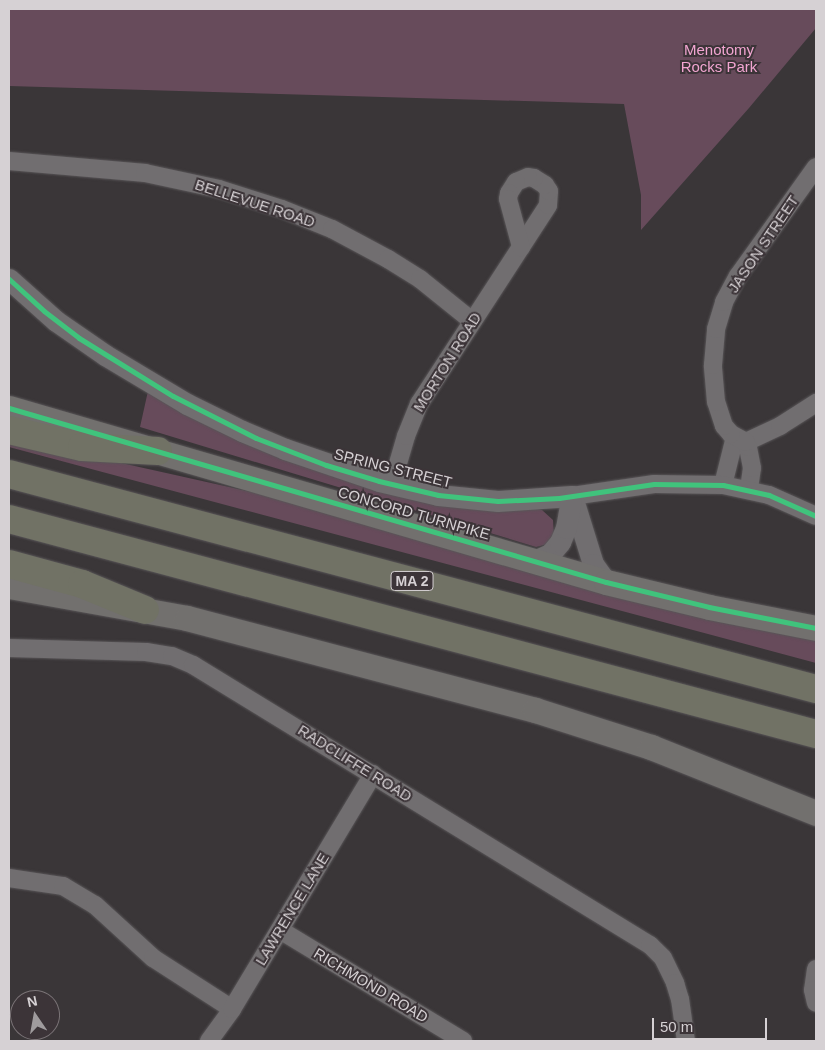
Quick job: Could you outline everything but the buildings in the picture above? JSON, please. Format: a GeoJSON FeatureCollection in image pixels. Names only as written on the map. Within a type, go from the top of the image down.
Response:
{"type":"FeatureCollection","features":[{"type":"Feature","properties":{"kind":"highway"},"geometry":{"type":"LineString","coordinates":[[9,430],[82,447],[158,451]]}},
{"type":"Feature","properties":{"kind":"highway","name":"MA 2"},"geometry":{"type":"LineString","coordinates":[[9,474],[816,688]]}},
{"type":"Feature","properties":{"kind":"highway"},"geometry":{"type":"LineString","coordinates":[[9,519],[816,734]]}},
{"type":"Feature","properties":{"kind":"highway"},"geometry":{"type":"LineString","coordinates":[[9,564],[82,584],[145,610]]}},
{"type":"Feature","properties":{"kind":"main road","name":"CONCORD TURNPIKE"},"geometry":{"type":"LineString","coordinates":[[9,408],[606,582],[710,607],[816,628]]}},
{"type":"Feature","properties":{"kind":"main road"},"geometry":{"type":"LineString","coordinates":[[9,586],[145,610],[230,629],[593,727],[678,757],[816,814]]}},
{"type":"Feature","properties":{"kind":"street","name":"BELLEVUE ROAD"},"geometry":{"type":"LineString","coordinates":[[9,161],[152,174],[219,189],[282,209],[338,231],[388,259],[420,279],[472,321]]}},
{"type":"Feature","properties":{"kind":"street","name":"JASON STREET"},"geometry":{"type":"LineString","coordinates":[[749,489],[752,464],[741,440],[728,432],[721,421],[714,394],[713,356],[719,320],[728,293],[743,267],[816,167]]}},
{"type":"Feature","properties":{"kind":"street","name":"MORTON ROAD"},"geometry":{"type":"LineString","coordinates":[[392,484],[416,412],[472,321],[521,247]]}},
{"type":"Feature","properties":{"kind":"street","name":"SPRING STREET"},"geometry":{"type":"LineString","coordinates":[[9,279],[44,312],[78,338],[180,400],[278,446],[340,469],[438,495],[486,500],[528,500],[572,496],[654,484],[723,485],[749,489],[788,502],[816,516]]}},
{"type":"Feature","properties":{"kind":"street"},"geometry":{"type":"LineString","coordinates":[[723,485],[741,440],[774,429],[816,403]]}},
{"type":"Feature","properties":{"kind":"street"},"geometry":{"type":"LineString","coordinates":[[534,561],[550,554],[560,542],[566,528],[572,496]]}},
{"type":"Feature","properties":{"kind":"street"},"geometry":{"type":"LineString","coordinates":[[572,496],[592,564],[606,582]]}},
{"type":"Feature","properties":{"kind":"street","name":"RADCLIFFE ROAD"},"geometry":{"type":"LineString","coordinates":[[9,648],[128,651],[172,656],[193,665],[650,945],[668,967],[680,999],[686,1041]]}},
{"type":"Feature","properties":{"kind":"street","name":"LAWRENCE LANE"},"geometry":{"type":"LineString","coordinates":[[209,1041],[232,1010],[373,774]]}},
{"type":"Feature","properties":{"kind":"street"},"geometry":{"type":"LineString","coordinates":[[9,878],[63,886],[95,905],[153,958],[232,1010]]}},
{"type":"Feature","properties":{"kind":"street","name":"RICHMOND ROAD"},"geometry":{"type":"LineString","coordinates":[[280,930],[463,1041]]}},
{"type":"Feature","properties":{"kind":"street"},"geometry":{"type":"LineString","coordinates":[[816,969],[813,990],[816,1003]]}},
{"type":"Feature","properties":{"kind":"green space","name":"Menotomy Rocks Park"},"geometry":{"type":"Polygon","coordinates":[[[9,9],[816,9],[816,28],[749,108],[641,230],[641,195],[624,104],[9,86],[9,9]]]}},
{"type":"Feature","properties":{"kind":"green space"},"geometry":{"type":"Polygon","coordinates":[[[148,391],[240,438],[542,510],[553,520],[554,536],[548,544],[536,547],[140,427],[148,391]]]}},
{"type":"Feature","properties":{"kind":"green space"},"geometry":{"type":"Polygon","coordinates":[[[9,438],[265,495],[773,632],[816,641],[816,663],[9,447],[9,438]]]}},
{"type":"Feature","properties":{"kind":"cycle path"},"geometry":{"type":"LineString","coordinates":[[9,279],[44,311],[79,338],[173,396],[256,438],[326,465],[379,481],[438,495],[498,501],[559,498],[654,484],[723,485],[769,495],[816,516]]}},
{"type":"Feature","properties":{"kind":"cycle path"},"geometry":{"type":"LineString","coordinates":[[9,408],[606,582],[709,607],[816,628]]}}]}
